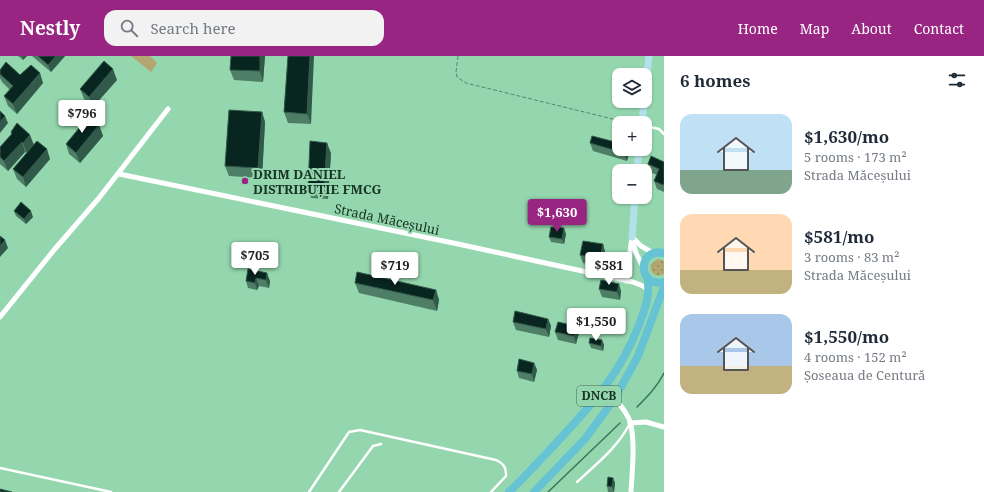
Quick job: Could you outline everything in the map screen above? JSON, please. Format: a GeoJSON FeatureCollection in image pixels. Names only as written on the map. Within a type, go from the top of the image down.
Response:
{"type":"FeatureCollection","features":[{"type":"Feature","properties":{"kind":"main road"},"geometry":{"type":"LineString","coordinates":[[643,267],[645,260],[658,253],[664,246]]}},
{"type":"Feature","properties":{"kind":"main road","name":"DNCB"},"geometry":{"type":"LineString","coordinates":[[509,492],[592,404],[605,388],[624,358],[636,334],[649,291],[647,277],[643,267]]}},
{"type":"Feature","properties":{"kind":"main road"},"geometry":{"type":"LineString","coordinates":[[647,277],[653,282],[664,282]]}},
{"type":"Feature","properties":{"kind":"main road","name":"DNCB"},"geometry":{"type":"LineString","coordinates":[[534,492],[585,439],[615,398],[638,356],[664,287]]}},
{"type":"Feature","properties":{"kind":"street"},"geometry":{"type":"LineString","coordinates":[[648,68],[649,56]]}},
{"type":"Feature","properties":{"kind":"street"},"geometry":{"type":"LineString","coordinates":[[0,318],[54,250],[119,174],[168,109]]}},
{"type":"Feature","properties":{"kind":"street","name":"Strada Măceșului"},"geometry":{"type":"LineString","coordinates":[[119,174],[626,281],[643,286],[649,291]]}},
{"type":"Feature","properties":{"kind":"street"},"geometry":{"type":"LineString","coordinates":[[626,281],[634,204]]}},
{"type":"Feature","properties":{"kind":"street"},"geometry":{"type":"LineString","coordinates":[[632,237],[641,246],[658,253]]}},
{"type":"Feature","properties":{"kind":"street"},"geometry":{"type":"LineString","coordinates":[[632,237],[636,253],[643,267]]}},
{"type":"Feature","properties":{"kind":"street"},"geometry":{"type":"LineString","coordinates":[[615,398],[630,423],[632,450],[631,492]]}},
{"type":"Feature","properties":{"kind":"street"},"geometry":{"type":"LineString","coordinates":[[630,423],[646,422],[664,427]]}},
{"type":"Feature","properties":{"kind":"lane"},"geometry":{"type":"LineString","coordinates":[[652,128],[659,129],[664,134]]}},
{"type":"Feature","properties":{"kind":"lane"},"geometry":{"type":"LineString","coordinates":[[577,482],[606,455],[625,432],[630,423]]}},
{"type":"Feature","properties":{"kind":"lane"},"geometry":{"type":"LineString","coordinates":[[308,492],[349,432],[360,430],[496,460],[502,463],[505,467],[506,476],[491,492]]}},
{"type":"Feature","properties":{"kind":"lane"},"geometry":{"type":"LineString","coordinates":[[339,492],[373,446],[381,444]]}},
{"type":"Feature","properties":{"kind":"lane"},"geometry":{"type":"LineString","coordinates":[[0,468],[111,492]]}},
{"type":"Feature","properties":{"kind":"path"},"geometry":{"type":"LineString","coordinates":[[458,56],[456,72],[457,77],[466,83],[612,119]]}},
{"type":"Feature","properties":{"kind":"shaded area"},"geometry":{"type":"Polygon","coordinates":[[[131,56],[150,56],[157,63],[151,72],[131,56]]]}},
{"type":"Feature","properties":{"kind":"shaded area"},"geometry":{"type":"Polygon","coordinates":[[[658,259],[664,261],[664,274],[661,275],[654,274],[651,270],[651,264],[658,259]]]}},
{"type":"Feature","properties":{"kind":"building"},"geometry":{"type":"Polygon","coordinates":[[[38,56],[56,56],[48,65],[38,56]]]}},
{"type":"Feature","properties":{"kind":"building"},"geometry":{"type":"Polygon","coordinates":[[[231,56],[260,56],[260,71],[230,70],[231,56]]]}},
{"type":"Feature","properties":{"kind":"building"},"geometry":{"type":"Polygon","coordinates":[[[288,56],[310,56],[307,114],[284,112],[288,56]]]}},
{"type":"Feature","properties":{"kind":"building"},"geometry":{"type":"Polygon","coordinates":[[[104,61],[113,69],[89,97],[80,89],[104,61]]]}},
{"type":"Feature","properties":{"kind":"building"},"geometry":{"type":"Polygon","coordinates":[[[6,62],[20,75],[31,65],[40,73],[13,104],[4,96],[13,86],[0,74],[0,70],[6,62]]]}},
{"type":"Feature","properties":{"kind":"building"},"geometry":{"type":"Polygon","coordinates":[[[229,110],[262,112],[258,168],[225,166],[229,110]]]}},
{"type":"Feature","properties":{"kind":"building"},"geometry":{"type":"Polygon","coordinates":[[[0,111],[5,116],[0,122],[0,111]]]}},
{"type":"Feature","properties":{"kind":"building"},"geometry":{"type":"Polygon","coordinates":[[[89,116],[99,125],[76,153],[66,144],[89,116]]]}},
{"type":"Feature","properties":{"kind":"building"},"geometry":{"type":"Polygon","coordinates":[[[17,123],[30,135],[4,161],[0,157],[0,147],[12,134],[11,132],[17,123]]]}},
{"type":"Feature","properties":{"kind":"building"},"geometry":{"type":"Polygon","coordinates":[[[592,136],[612,141],[612,149],[590,143],[592,136]]]}},
{"type":"Feature","properties":{"kind":"building"},"geometry":{"type":"Polygon","coordinates":[[[37,141],[47,149],[23,177],[13,169],[37,141]]]}},
{"type":"Feature","properties":{"kind":"building"},"geometry":{"type":"Polygon","coordinates":[[[310,141],[327,143],[324,189],[308,188],[310,141]]]}},
{"type":"Feature","properties":{"kind":"building"},"geometry":{"type":"Polygon","coordinates":[[[651,156],[664,162],[663,185],[654,181],[659,169],[652,166],[652,164],[648,164],[651,156]]]}},
{"type":"Feature","properties":{"kind":"building"},"geometry":{"type":"Polygon","coordinates":[[[21,202],[31,211],[24,219],[14,211],[21,202]]]}},
{"type":"Feature","properties":{"kind":"building"},"geometry":{"type":"Polygon","coordinates":[[[551,227],[564,228],[562,239],[549,237],[551,227]]]}},
{"type":"Feature","properties":{"kind":"building"},"geometry":{"type":"Polygon","coordinates":[[[0,236],[5,240],[0,246],[0,236]]]}},
{"type":"Feature","properties":{"kind":"building"},"geometry":{"type":"Polygon","coordinates":[[[583,241],[603,244],[600,259],[580,255],[583,241]]]}},
{"type":"Feature","properties":{"kind":"building"},"geometry":{"type":"Polygon","coordinates":[[[248,269],[267,273],[266,280],[256,278],[255,283],[246,281],[248,269]]]}},
{"type":"Feature","properties":{"kind":"building"},"geometry":{"type":"Polygon","coordinates":[[[357,272],[436,290],[433,300],[355,283],[357,272]]]}},
{"type":"Feature","properties":{"kind":"building"},"geometry":{"type":"Polygon","coordinates":[[[601,280],[619,284],[617,292],[599,289],[601,280]]]}},
{"type":"Feature","properties":{"kind":"building"},"geometry":{"type":"Polygon","coordinates":[[[589,309],[596,310],[594,317],[597,318],[596,324],[578,320],[579,314],[587,316],[589,309]]]}},
{"type":"Feature","properties":{"kind":"building"},"geometry":{"type":"Polygon","coordinates":[[[515,311],[548,319],[546,329],[513,322],[515,311]]]}},
{"type":"Feature","properties":{"kind":"building"},"geometry":{"type":"Polygon","coordinates":[[[558,322],[576,326],[574,336],[555,332],[558,322]]]}},
{"type":"Feature","properties":{"kind":"building"},"geometry":{"type":"Polygon","coordinates":[[[590,338],[602,340],[601,346],[589,343],[590,338]]]}},
{"type":"Feature","properties":{"kind":"building"},"geometry":{"type":"Polygon","coordinates":[[[519,359],[534,363],[532,374],[517,371],[519,359]]]}},
{"type":"Feature","properties":{"kind":"building"},"geometry":{"type":"Polygon","coordinates":[[[608,477],[613,478],[612,487],[607,486],[608,477]]]}},
{"type":"Feature","properties":{"kind":"building"},"geometry":{"type":"Polygon","coordinates":[[[0,489],[12,492],[0,492],[0,489]]]}},
{"type":"Feature","properties":{"kind":"waterway"},"geometry":{"type":"LineString","coordinates":[[637,407],[648,396],[664,373]]}},
{"type":"Feature","properties":{"kind":"waterway"},"geometry":{"type":"LineString","coordinates":[[548,492],[620,423]]}},
{"type":"Feature","properties":{"kind":"place","name":"DRIM DANIEL DISTRIBUȚIE FMCG"},"geometry":{"type":"Point","coordinates":[245,181]}}]}
